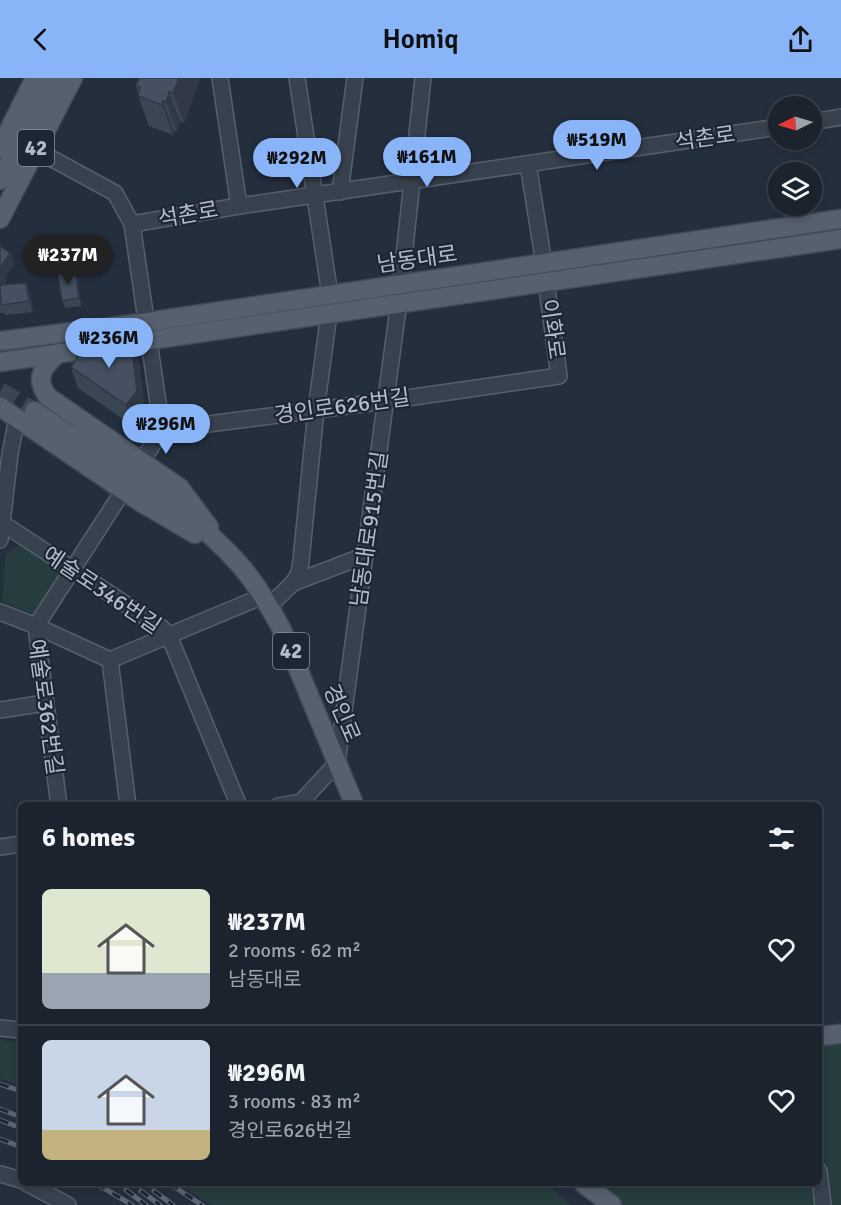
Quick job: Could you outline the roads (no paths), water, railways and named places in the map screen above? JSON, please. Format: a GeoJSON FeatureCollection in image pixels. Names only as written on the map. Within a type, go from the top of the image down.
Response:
{"type":"FeatureCollection","features":[{"type":"Feature","properties":{"kind":"main road","name":"42"},"geometry":{"type":"LineString","coordinates":[[0,148],[35,78]]}},
{"type":"Feature","properties":{"kind":"main road"},"geometry":{"type":"LineString","coordinates":[[0,180],[54,78]]}},
{"type":"Feature","properties":{"kind":"main road","name":"42"},"geometry":{"type":"LineString","coordinates":[[0,219],[73,78]]}},
{"type":"Feature","properties":{"kind":"main road"},"geometry":{"type":"LineString","coordinates":[[0,362],[59,352],[149,331],[329,314],[399,295],[545,273],[841,219]]}},
{"type":"Feature","properties":{"kind":"main road"},"geometry":{"type":"LineString","coordinates":[[545,273],[841,239]]}},
{"type":"Feature","properties":{"kind":"main road","name":"남동대로"},"geometry":{"type":"LineString","coordinates":[[0,341],[149,331],[330,295],[399,295]]}},
{"type":"Feature","properties":{"kind":"main road"},"geometry":{"type":"LineString","coordinates":[[48,397],[42,390],[43,369],[59,352]]}},
{"type":"Feature","properties":{"kind":"main road"},"geometry":{"type":"LineString","coordinates":[[26,418],[27,408],[33,400],[40,396],[48,397]]}},
{"type":"Feature","properties":{"kind":"main road","name":"경인로"},"geometry":{"type":"LineString","coordinates":[[48,397],[180,488],[226,550]]}},
{"type":"Feature","properties":{"kind":"main road","name":"경인로"},"geometry":{"type":"LineString","coordinates":[[0,407],[26,418],[153,490],[196,524],[240,565],[266,601],[282,630],[353,802]]}},
{"type":"Feature","properties":{"kind":"main road","name":"경인로"},"geometry":{"type":"LineString","coordinates":[[26,418],[123,491],[226,550]]}},
{"type":"Feature","properties":{"kind":"main road"},"geometry":{"type":"LineString","coordinates":[[822,1036],[841,1034]]}},
{"type":"Feature","properties":{"kind":"main road"},"geometry":{"type":"LineString","coordinates":[[588,1186],[612,1205]]}},
{"type":"Feature","properties":{"kind":"street"},"geometry":{"type":"LineString","coordinates":[[220,78],[239,206]]}},
{"type":"Feature","properties":{"kind":"street"},"geometry":{"type":"LineString","coordinates":[[297,78],[330,295]]}},
{"type":"Feature","properties":{"kind":"street"},"geometry":{"type":"LineString","coordinates":[[340,192],[355,78]]}},
{"type":"Feature","properties":{"kind":"street","name":"남동대로915번길"},"geometry":{"type":"LineString","coordinates":[[337,763],[386,401],[423,78]]}},
{"type":"Feature","properties":{"kind":"street"},"geometry":{"type":"LineString","coordinates":[[822,120],[841,117]]}},
{"type":"Feature","properties":{"kind":"street","name":"석촌로"},"geometry":{"type":"LineString","coordinates":[[132,224],[239,206],[768,128]]}},
{"type":"Feature","properties":{"kind":"street"},"geometry":{"type":"LineString","coordinates":[[36,150],[115,193],[132,224],[162,430],[142,461]]}},
{"type":"Feature","properties":{"kind":"street","name":"이화로"},"geometry":{"type":"LineString","coordinates":[[528,164],[559,376]]}},
{"type":"Feature","properties":{"kind":"street"},"geometry":{"type":"LineString","coordinates":[[293,584],[299,573],[301,561],[316,410],[329,314]]}},
{"type":"Feature","properties":{"kind":"street","name":"경인로626번길"},"geometry":{"type":"LineString","coordinates":[[162,430],[559,376]]}},
{"type":"Feature","properties":{"kind":"street"},"geometry":{"type":"LineString","coordinates":[[0,540],[26,418]]}},
{"type":"Feature","properties":{"kind":"street","name":"예술로362번길"},"geometry":{"type":"LineString","coordinates":[[58,802],[36,626],[123,491]]}},
{"type":"Feature","properties":{"kind":"street","name":"예술로346번길"},"geometry":{"type":"LineString","coordinates":[[2,523],[162,628],[167,635],[237,802]]}},
{"type":"Feature","properties":{"kind":"street"},"geometry":{"type":"LineString","coordinates":[[0,612],[110,660],[167,635],[266,601],[293,584],[366,555]]}},
{"type":"Feature","properties":{"kind":"street"},"geometry":{"type":"LineString","coordinates":[[110,660],[128,802]]}},
{"type":"Feature","properties":{"kind":"street"},"geometry":{"type":"LineString","coordinates":[[0,710],[45,703]]}},
{"type":"Feature","properties":{"kind":"street"},"geometry":{"type":"LineString","coordinates":[[301,802],[337,763]]}},
{"type":"Feature","properties":{"kind":"street"},"geometry":{"type":"LineString","coordinates":[[0,847],[18,844]]}},
{"type":"Feature","properties":{"kind":"street"},"geometry":{"type":"LineString","coordinates":[[0,1028],[18,1030]]}},
{"type":"Feature","properties":{"kind":"street"},"geometry":{"type":"LineString","coordinates":[[0,1174],[18,1179]]}},
{"type":"Feature","properties":{"kind":"street"},"geometry":{"type":"LineString","coordinates":[[32,1186],[68,1205]]}},
{"type":"Feature","properties":{"kind":"street"},"geometry":{"type":"LineString","coordinates":[[821,1186],[823,1205]]}},
{"type":"Feature","properties":{"kind":"tunnel"},"geometry":{"type":"LineString","coordinates":[[0,391],[34,411]]}},
{"type":"Feature","properties":{"kind":"railway"},"geometry":{"type":"LineString","coordinates":[[0,1084],[18,1090]]}},
{"type":"Feature","properties":{"kind":"railway"},"geometry":{"type":"LineString","coordinates":[[0,1109],[18,1116]]}},
{"type":"Feature","properties":{"kind":"railway"},"geometry":{"type":"LineString","coordinates":[[0,1120],[18,1127]]}},
{"type":"Feature","properties":{"kind":"railway"},"geometry":{"type":"LineString","coordinates":[[0,1139],[18,1146]]}},
{"type":"Feature","properties":{"kind":"railway"},"geometry":{"type":"LineString","coordinates":[[100,1186],[132,1205]]}},
{"type":"Feature","properties":{"kind":"railway"},"geometry":{"type":"LineString","coordinates":[[173,1186],[202,1205]]}},
{"type":"Feature","properties":{"kind":"railway"},"geometry":{"type":"LineString","coordinates":[[126,1190],[146,1205]]}},
{"type":"Feature","properties":{"kind":"railway"},"geometry":{"type":"LineString","coordinates":[[141,1191],[160,1205]]}},
{"type":"Feature","properties":{"kind":"railway"},"geometry":{"type":"LineString","coordinates":[[154,1191],[173,1205]]}}]}
